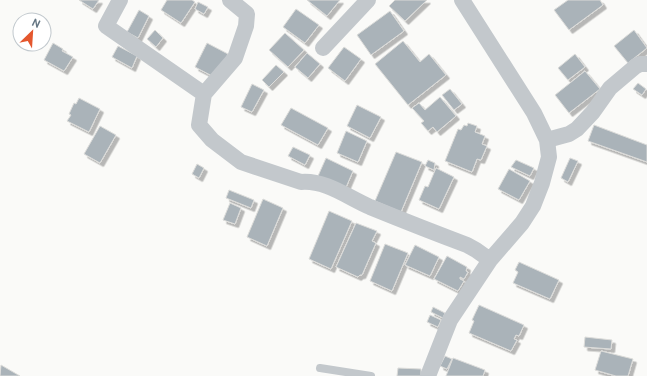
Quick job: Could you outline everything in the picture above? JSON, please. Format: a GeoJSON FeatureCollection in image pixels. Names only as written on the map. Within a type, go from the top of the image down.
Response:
{"type":"FeatureCollection","features":[{"type":"Feature","properties":{"kind":"street"},"geometry":{"type":"LineString","coordinates":[[120,0],[106,26],[204,94]]}},
{"type":"Feature","properties":{"kind":"street"},"geometry":{"type":"LineString","coordinates":[[230,0],[247,14],[246,26],[235,58],[204,94],[199,125],[212,140],[241,162],[301,182],[310,181],[321,183],[368,206],[467,245],[490,260]]}},
{"type":"Feature","properties":{"kind":"street"},"geometry":{"type":"LineString","coordinates":[[323,48],[368,0]]}},
{"type":"Feature","properties":{"kind":"street"},"geometry":{"type":"LineString","coordinates":[[428,376],[450,320],[490,260],[522,223],[532,206],[542,183],[549,157],[547,140],[534,113],[462,0]]}},
{"type":"Feature","properties":{"kind":"street"},"geometry":{"type":"LineString","coordinates":[[547,140],[569,134],[577,129],[593,112],[610,88],[636,66],[647,64]]}},
{"type":"Feature","properties":{"kind":"lane"},"geometry":{"type":"LineString","coordinates":[[320,368],[371,376]]}},
{"type":"Feature","properties":{"kind":"building"},"geometry":{"type":"Polygon","coordinates":[[[79,0],[99,0],[93,9],[79,0]]]}},
{"type":"Feature","properties":{"kind":"building"},"geometry":{"type":"Polygon","coordinates":[[[167,0],[192,0],[195,2],[181,23],[161,10],[167,0]]]}},
{"type":"Feature","properties":{"kind":"building"},"geometry":{"type":"Polygon","coordinates":[[[307,0],[340,0],[327,16],[307,0]]]}},
{"type":"Feature","properties":{"kind":"building"},"geometry":{"type":"Polygon","coordinates":[[[395,0],[427,0],[405,21],[389,6],[395,0]]]}},
{"type":"Feature","properties":{"kind":"building"},"geometry":{"type":"Polygon","coordinates":[[[568,0],[600,0],[603,5],[569,30],[554,10],[568,0]]]}},
{"type":"Feature","properties":{"kind":"building"},"geometry":{"type":"Polygon","coordinates":[[[198,2],[208,7],[204,14],[195,9],[198,2]]]}},
{"type":"Feature","properties":{"kind":"building"},"geometry":{"type":"Polygon","coordinates":[[[296,9],[319,25],[305,43],[283,27],[296,9]]]}},
{"type":"Feature","properties":{"kind":"building"},"geometry":{"type":"Polygon","coordinates":[[[139,10],[149,16],[138,38],[127,32],[139,10]]]}},
{"type":"Feature","properties":{"kind":"building"},"geometry":{"type":"Polygon","coordinates":[[[390,11],[404,31],[371,55],[357,35],[390,11]]]}},
{"type":"Feature","properties":{"kind":"building"},"geometry":{"type":"Polygon","coordinates":[[[155,30],[163,38],[156,47],[147,39],[155,30]]]}},
{"type":"Feature","properties":{"kind":"building"},"geometry":{"type":"Polygon","coordinates":[[[634,30],[647,48],[628,63],[614,46],[634,30]]]}},
{"type":"Feature","properties":{"kind":"building"},"geometry":{"type":"Polygon","coordinates":[[[285,33],[304,50],[288,67],[269,50],[285,33]]]}},
{"type":"Feature","properties":{"kind":"building"},"geometry":{"type":"Polygon","coordinates":[[[403,41],[420,62],[429,54],[446,75],[408,105],[375,64],[403,41]]]}},
{"type":"Feature","properties":{"kind":"building"},"geometry":{"type":"Polygon","coordinates":[[[53,43],[63,49],[62,51],[73,57],[64,71],[44,60],[48,52],[52,52],[53,43]]]}},
{"type":"Feature","properties":{"kind":"building"},"geometry":{"type":"Polygon","coordinates":[[[207,43],[228,54],[216,78],[195,67],[207,43]]]}},
{"type":"Feature","properties":{"kind":"building"},"geometry":{"type":"Polygon","coordinates":[[[118,46],[137,56],[132,68],[112,57],[118,46]]]}},
{"type":"Feature","properties":{"kind":"building"},"geometry":{"type":"Polygon","coordinates":[[[344,47],[361,59],[345,81],[328,68],[344,47]]]}},
{"type":"Feature","properties":{"kind":"building"},"geometry":{"type":"Polygon","coordinates":[[[307,53],[320,64],[308,78],[295,67],[307,53]]]}},
{"type":"Feature","properties":{"kind":"building"},"geometry":{"type":"Polygon","coordinates":[[[575,54],[585,67],[568,80],[558,68],[575,54]]]}},
{"type":"Feature","properties":{"kind":"building"},"geometry":{"type":"Polygon","coordinates":[[[276,65],[284,72],[269,87],[262,80],[276,65]]]}},
{"type":"Feature","properties":{"kind":"building"},"geometry":{"type":"Polygon","coordinates":[[[585,71],[600,89],[569,113],[555,95],[585,71]]]}},
{"type":"Feature","properties":{"kind":"building"},"geometry":{"type":"Polygon","coordinates":[[[638,83],[646,89],[642,95],[633,89],[638,83]]]}},
{"type":"Feature","properties":{"kind":"building"},"geometry":{"type":"Polygon","coordinates":[[[252,84],[264,90],[252,112],[241,107],[252,84]]]}},
{"type":"Feature","properties":{"kind":"building"},"geometry":{"type":"Polygon","coordinates":[[[450,89],[462,104],[454,110],[442,95],[450,89]]]}},
{"type":"Feature","properties":{"kind":"building"},"geometry":{"type":"Polygon","coordinates":[[[440,97],[456,116],[437,132],[433,127],[428,131],[421,123],[424,121],[412,108],[419,103],[425,110],[440,97]]]}},
{"type":"Feature","properties":{"kind":"building"},"geometry":{"type":"Polygon","coordinates":[[[79,98],[100,109],[89,132],[67,121],[71,115],[69,114],[74,103],[76,104],[79,98]]]}},
{"type":"Feature","properties":{"kind":"building"},"geometry":{"type":"Polygon","coordinates":[[[357,105],[381,117],[370,138],[347,126],[357,105]]]}},
{"type":"Feature","properties":{"kind":"building"},"geometry":{"type":"Polygon","coordinates":[[[291,108],[328,128],[318,145],[281,125],[291,108]]]}},
{"type":"Feature","properties":{"kind":"building"},"geometry":{"type":"Polygon","coordinates":[[[468,123],[477,126],[475,132],[485,136],[482,144],[487,146],[481,160],[477,159],[472,172],[445,161],[458,129],[461,130],[464,125],[467,126],[468,123]]]}},
{"type":"Feature","properties":{"kind":"building"},"geometry":{"type":"Polygon","coordinates":[[[594,125],[647,145],[647,162],[588,141],[594,125]]]}},
{"type":"Feature","properties":{"kind":"building"},"geometry":{"type":"Polygon","coordinates":[[[100,126],[116,135],[100,163],[84,154],[100,126]]]}},
{"type":"Feature","properties":{"kind":"building"},"geometry":{"type":"Polygon","coordinates":[[[346,131],[367,141],[358,162],[337,153],[346,131]]]}},
{"type":"Feature","properties":{"kind":"building"},"geometry":{"type":"Polygon","coordinates":[[[293,147],[310,155],[305,165],[288,156],[293,147]]]}},
{"type":"Feature","properties":{"kind":"building"},"geometry":{"type":"Polygon","coordinates":[[[396,152],[422,162],[401,212],[375,201],[396,152]]]}},
{"type":"Feature","properties":{"kind":"building"},"geometry":{"type":"Polygon","coordinates":[[[326,158],[353,171],[344,192],[318,176],[326,158]]]}},
{"type":"Feature","properties":{"kind":"building"},"geometry":{"type":"Polygon","coordinates":[[[570,158],[578,161],[568,182],[561,178],[570,158]]]}},
{"type":"Feature","properties":{"kind":"building"},"geometry":{"type":"Polygon","coordinates":[[[428,160],[435,163],[434,170],[425,166],[428,160]]]}},
{"type":"Feature","properties":{"kind":"building"},"geometry":{"type":"Polygon","coordinates":[[[516,160],[534,168],[530,176],[511,167],[516,160]]]}},
{"type":"Feature","properties":{"kind":"building"},"geometry":{"type":"Polygon","coordinates":[[[197,164],[204,168],[199,178],[192,174],[197,164]]]}},
{"type":"Feature","properties":{"kind":"building"},"geometry":{"type":"Polygon","coordinates":[[[436,168],[454,177],[439,209],[419,200],[425,186],[428,187],[436,168]]]}},
{"type":"Feature","properties":{"kind":"building"},"geometry":{"type":"Polygon","coordinates":[[[509,169],[530,181],[519,200],[498,189],[509,169]]]}},
{"type":"Feature","properties":{"kind":"building"},"geometry":{"type":"Polygon","coordinates":[[[229,190],[254,200],[251,208],[226,198],[229,190]]]}},
{"type":"Feature","properties":{"kind":"building"},"geometry":{"type":"Polygon","coordinates":[[[263,199],[283,208],[267,246],[247,237],[263,199]]]}},
{"type":"Feature","properties":{"kind":"building"},"geometry":{"type":"Polygon","coordinates":[[[230,203],[241,208],[235,224],[223,220],[230,203]]]}},
{"type":"Feature","properties":{"kind":"building"},"geometry":{"type":"Polygon","coordinates":[[[329,211],[352,221],[331,269],[309,259],[329,211]]]}},
{"type":"Feature","properties":{"kind":"building"},"geometry":{"type":"Polygon","coordinates":[[[356,223],[377,231],[372,241],[376,243],[362,275],[358,277],[336,267],[356,223]]]}},
{"type":"Feature","properties":{"kind":"building"},"geometry":{"type":"Polygon","coordinates":[[[385,244],[408,253],[392,291],[370,281],[385,244]]]}},
{"type":"Feature","properties":{"kind":"building"},"geometry":{"type":"Polygon","coordinates":[[[415,245],[439,257],[430,276],[405,265],[415,245]]]}},
{"type":"Feature","properties":{"kind":"building"},"geometry":{"type":"Polygon","coordinates":[[[447,256],[467,267],[466,271],[468,272],[464,279],[460,277],[460,279],[464,281],[458,291],[434,279],[447,256]]]}},
{"type":"Feature","properties":{"kind":"building"},"geometry":{"type":"Polygon","coordinates":[[[519,262],[559,280],[550,299],[513,283],[518,272],[515,270],[519,262]]]}},
{"type":"Feature","properties":{"kind":"building"},"geometry":{"type":"Polygon","coordinates":[[[479,305],[524,325],[519,336],[516,335],[514,339],[517,340],[511,351],[469,333],[474,321],[472,320],[479,305]]]}},
{"type":"Feature","properties":{"kind":"building"},"geometry":{"type":"Polygon","coordinates":[[[433,307],[445,313],[443,318],[431,312],[433,307]]]}},
{"type":"Feature","properties":{"kind":"building"},"geometry":{"type":"Polygon","coordinates":[[[430,315],[441,320],[438,327],[427,322],[430,315]]]}},
{"type":"Feature","properties":{"kind":"building"},"geometry":{"type":"Polygon","coordinates":[[[585,337],[612,340],[611,349],[584,347],[585,337]]]}},
{"type":"Feature","properties":{"kind":"building"},"geometry":{"type":"Polygon","coordinates":[[[601,351],[633,359],[628,376],[616,376],[595,370],[601,351]]]}},
{"type":"Feature","properties":{"kind":"building"},"geometry":{"type":"Polygon","coordinates":[[[445,356],[452,359],[447,369],[440,366],[445,356]]]}},
{"type":"Feature","properties":{"kind":"building"},"geometry":{"type":"Polygon","coordinates":[[[453,358],[485,370],[483,376],[446,376],[453,358]]]}},
{"type":"Feature","properties":{"kind":"building"},"geometry":{"type":"Polygon","coordinates":[[[1,365],[20,376],[0,376],[1,365]]]}},
{"type":"Feature","properties":{"kind":"building"},"geometry":{"type":"Polygon","coordinates":[[[398,368],[421,369],[421,376],[397,376],[398,368]]]}}]}
